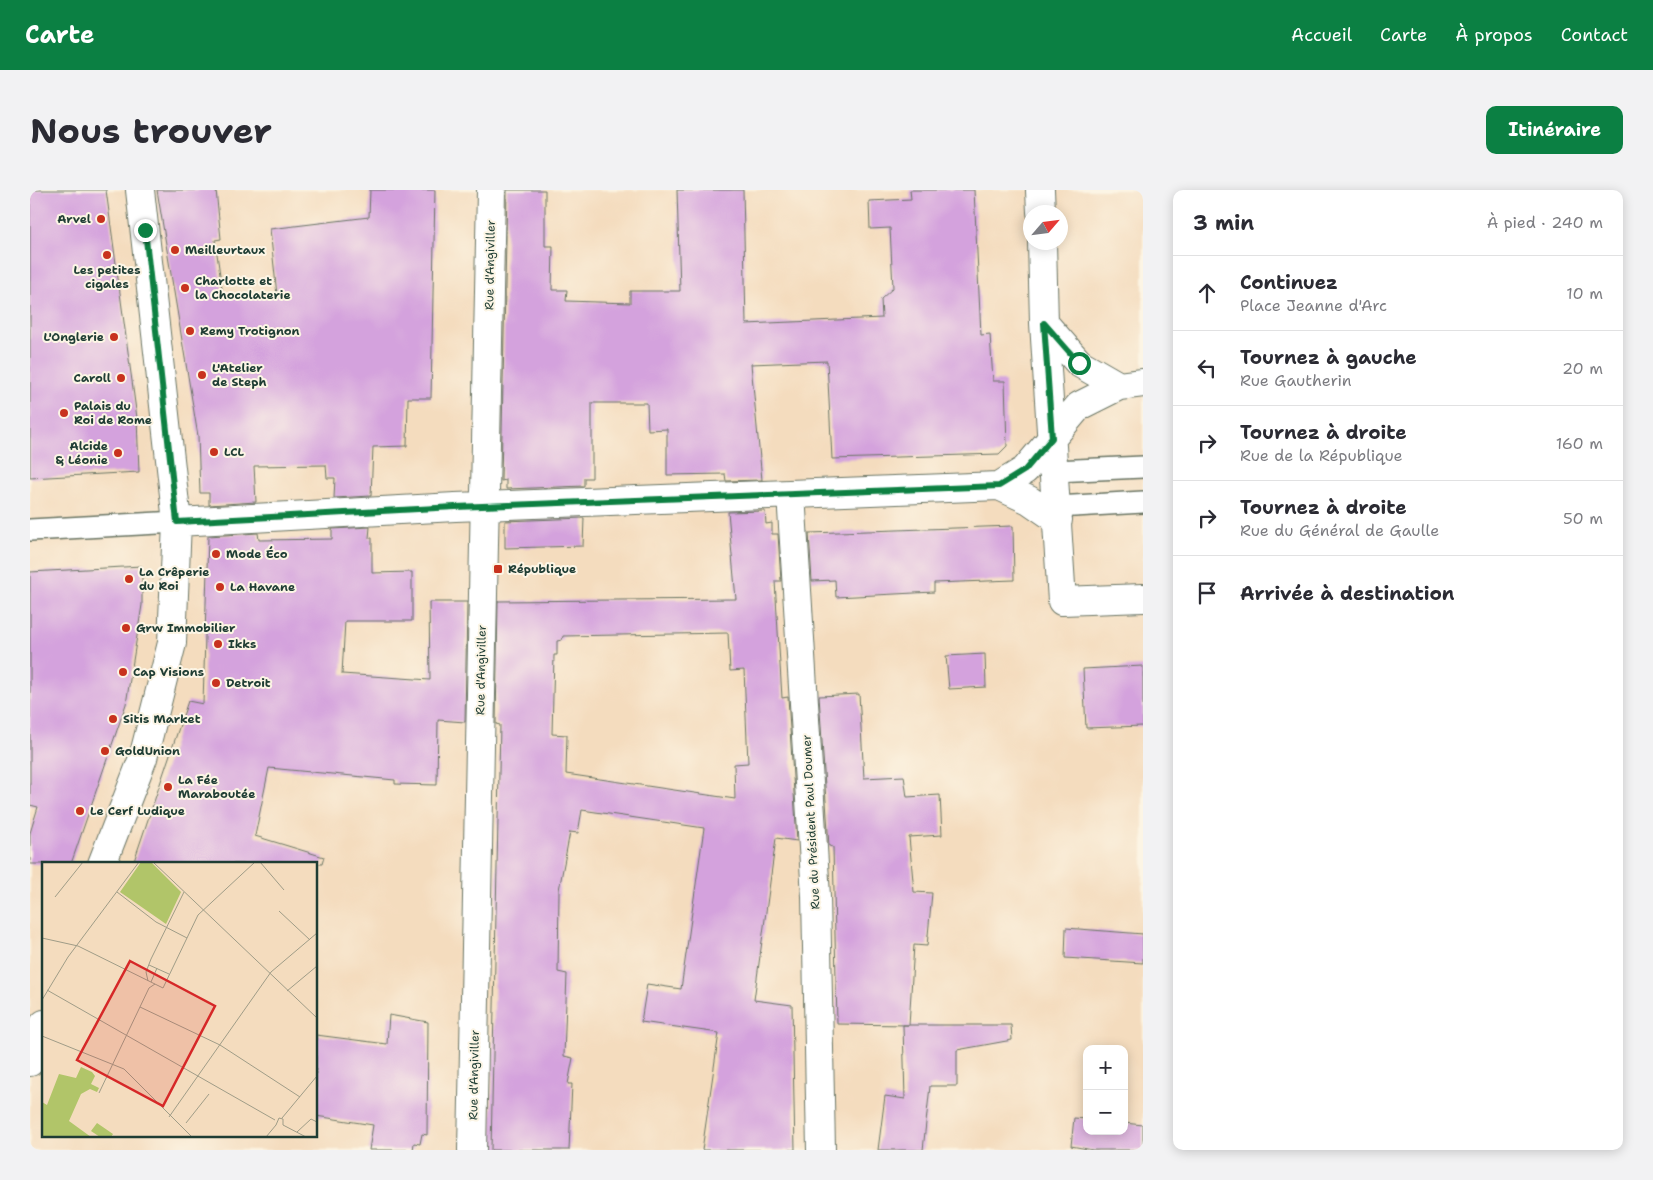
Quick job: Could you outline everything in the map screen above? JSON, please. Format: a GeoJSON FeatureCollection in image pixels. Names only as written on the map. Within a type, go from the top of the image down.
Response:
{"type":"FeatureCollection","features":[{"type":"Feature","properties":{"kind":"street"},"geometry":{"type":"LineString","coordinates":[[103,862],[143,758],[172,642],[177,522],[140,190]]}},
{"type":"Feature","properties":{"kind":"street","name":"Rue d'Angiviller"},"geometry":{"type":"LineString","coordinates":[[472,1150],[491,190]]}},
{"type":"Feature","properties":{"kind":"street"},"geometry":{"type":"LineString","coordinates":[[1040,190],[1041,205]]}},
{"type":"Feature","properties":{"kind":"street"},"geometry":{"type":"LineString","coordinates":[[1042,250],[1044,323],[1062,601],[1143,598]]}},
{"type":"Feature","properties":{"kind":"street"},"geometry":{"type":"LineString","coordinates":[[1044,323],[1079,363],[1131,385]]}},
{"type":"Feature","properties":{"kind":"street"},"geometry":{"type":"LineString","coordinates":[[999,486],[1025,470],[1079,406],[1131,385]]}},
{"type":"Feature","properties":{"kind":"street"},"geometry":{"type":"LineString","coordinates":[[177,522],[484,507],[999,486],[1029,500],[1056,497]]}},
{"type":"Feature","properties":{"kind":"street","name":"Rue du Président Paul Doumer"},"geometry":{"type":"LineString","coordinates":[[791,494],[816,896],[821,1150]]}},
{"type":"Feature","properties":{"kind":"street"},"geometry":{"type":"LineString","coordinates":[[30,1062],[42,1029]]}},
{"type":"Feature","properties":{"kind":"lane"},"geometry":{"type":"LineString","coordinates":[[1056,497],[1143,467]]}},
{"type":"Feature","properties":{"kind":"lane"},"geometry":{"type":"LineString","coordinates":[[1056,497],[1143,502]]}},
{"type":"Feature","properties":{"kind":"lane"},"geometry":{"type":"LineString","coordinates":[[30,530],[177,522]]}},
{"type":"Feature","properties":{"kind":"building"},"geometry":{"type":"Polygon","coordinates":[[[30,190],[106,190],[137,418],[139,472],[30,478],[30,190]]]}},
{"type":"Feature","properties":{"kind":"building"},"geometry":{"type":"Polygon","coordinates":[[[157,190],[216,190],[221,239],[215,240],[223,296],[277,295],[270,229],[369,217],[370,190],[435,190],[431,398],[408,398],[407,446],[373,447],[371,496],[334,498],[335,478],[327,478],[326,465],[254,466],[256,502],[209,505],[209,493],[200,493],[198,436],[157,190]]]}},
{"type":"Feature","properties":{"kind":"building"},"geometry":{"type":"Polygon","coordinates":[[[507,190],[545,190],[545,246],[553,246],[552,290],[567,290],[566,301],[630,303],[630,291],[680,291],[677,190],[743,190],[746,324],[882,318],[881,299],[893,288],[890,228],[870,229],[869,201],[911,199],[910,190],[974,190],[981,335],[990,334],[993,381],[1005,381],[1007,446],[999,454],[832,459],[827,361],[751,364],[762,480],[726,481],[725,474],[667,475],[667,429],[648,430],[647,403],[592,403],[592,478],[584,478],[584,486],[506,489],[506,480],[501,481],[507,190]]]}},
{"type":"Feature","properties":{"kind":"building"},"geometry":{"type":"Polygon","coordinates":[[[765,511],[766,524],[772,523],[772,534],[778,534],[781,581],[775,581],[782,698],[788,697],[797,841],[776,838],[754,1000],[792,1005],[795,1150],[702,1150],[719,1033],[641,1022],[647,984],[681,989],[704,828],[582,810],[578,833],[570,832],[559,890],[558,972],[567,974],[564,1056],[573,1058],[568,1084],[572,1084],[569,1150],[491,1150],[500,725],[496,724],[498,601],[736,599],[728,512],[765,511]],[[728,633],[563,636],[562,640],[557,641],[557,655],[554,655],[552,734],[567,735],[566,774],[735,799],[734,764],[748,763],[744,670],[730,671],[728,633]]]}},
{"type":"Feature","properties":{"kind":"building"},"geometry":{"type":"Polygon","coordinates":[[[584,518],[583,546],[505,548],[505,521],[584,518]]]}},
{"type":"Feature","properties":{"kind":"building"},"geometry":{"type":"Polygon","coordinates":[[[1013,526],[1014,580],[934,583],[934,592],[836,597],[835,580],[812,581],[809,533],[1013,526]]]}},
{"type":"Feature","properties":{"kind":"building"},"geometry":{"type":"Polygon","coordinates":[[[370,527],[369,538],[372,538],[372,573],[412,572],[412,621],[345,621],[342,674],[430,680],[429,602],[467,602],[465,722],[438,720],[437,785],[395,784],[395,780],[269,768],[255,836],[324,857],[322,864],[318,864],[318,862],[134,862],[188,701],[203,704],[208,536],[258,533],[259,540],[332,539],[332,529],[370,527]]]}},
{"type":"Feature","properties":{"kind":"building"},"geometry":{"type":"Polygon","coordinates":[[[142,566],[142,605],[126,704],[72,862],[30,864],[30,833],[38,807],[30,805],[30,572],[142,566]]]}},
{"type":"Feature","properties":{"kind":"building"},"geometry":{"type":"Polygon","coordinates":[[[985,654],[986,687],[949,689],[946,656],[985,654]]]}},
{"type":"Feature","properties":{"kind":"building"},"geometry":{"type":"Polygon","coordinates":[[[1143,666],[1143,726],[1086,728],[1083,669],[1143,666]]]}},
{"type":"Feature","properties":{"kind":"building"},"geometry":{"type":"Polygon","coordinates":[[[859,694],[864,778],[904,776],[907,797],[940,795],[942,835],[909,837],[914,892],[932,893],[927,946],[914,945],[909,1025],[837,1024],[833,847],[829,846],[819,696],[859,694]]]}},
{"type":"Feature","properties":{"kind":"building"},"geometry":{"type":"Polygon","coordinates":[[[1066,928],[1143,934],[1143,963],[1065,958],[1066,928]]]}},
{"type":"Feature","properties":{"kind":"building"},"geometry":{"type":"Polygon","coordinates":[[[389,1015],[428,1022],[427,1135],[422,1134],[420,1144],[414,1143],[413,1150],[369,1150],[373,1125],[318,1116],[318,1035],[387,1044],[389,1015]]]}},
{"type":"Feature","properties":{"kind":"building"},"geometry":{"type":"Polygon","coordinates":[[[903,1025],[1011,1025],[1012,1040],[957,1050],[957,1086],[930,1086],[923,1150],[878,1150],[885,1096],[905,1099],[903,1025]]]}},
{"type":"Feature","properties":{"kind":"building"},"geometry":{"type":"Polygon","coordinates":[[[1074,1118],[1083,1119],[1083,1135],[1128,1135],[1128,1123],[1143,1125],[1143,1150],[1093,1150],[1071,1146],[1074,1118]]]}},
{"type":"Feature","properties":{"kind":"place","name":"Arvel"},"geometry":{"type":"Point","coordinates":[101,219]}},
{"type":"Feature","properties":{"kind":"place","name":"Meilleurtaux"},"geometry":{"type":"Point","coordinates":[175,250]}},
{"type":"Feature","properties":{"kind":"place","name":"Les petites cigales"},"geometry":{"type":"Point","coordinates":[107,255]}},
{"type":"Feature","properties":{"kind":"place","name":"Charlotte et la Chocolaterie"},"geometry":{"type":"Point","coordinates":[185,288]}},
{"type":"Feature","properties":{"kind":"place","name":"Remy Trotignon"},"geometry":{"type":"Point","coordinates":[190,331]}},
{"type":"Feature","properties":{"kind":"place","name":"L'Onglerie"},"geometry":{"type":"Point","coordinates":[114,337]}},
{"type":"Feature","properties":{"kind":"place","name":"L'Atelier de Steph"},"geometry":{"type":"Point","coordinates":[202,375]}},
{"type":"Feature","properties":{"kind":"place","name":"Caroll"},"geometry":{"type":"Point","coordinates":[121,378]}},
{"type":"Feature","properties":{"kind":"place","name":"Palais du Roi de Rome"},"geometry":{"type":"Point","coordinates":[64,413]}},
{"type":"Feature","properties":{"kind":"place","name":"LCL"},"geometry":{"type":"Point","coordinates":[214,452]}},
{"type":"Feature","properties":{"kind":"place","name":"Alcide & Léonie"},"geometry":{"type":"Point","coordinates":[118,453]}},
{"type":"Feature","properties":{"kind":"place","name":"Mode Éco"},"geometry":{"type":"Point","coordinates":[216,554]}},
{"type":"Feature","properties":{"kind":"place","name":"République"},"geometry":{"type":"Point","coordinates":[498,569]}},
{"type":"Feature","properties":{"kind":"place","name":"La Crêperie du Roi"},"geometry":{"type":"Point","coordinates":[129,579]}},
{"type":"Feature","properties":{"kind":"place","name":"La Havane"},"geometry":{"type":"Point","coordinates":[220,587]}},
{"type":"Feature","properties":{"kind":"place","name":"Grw Immobilier"},"geometry":{"type":"Point","coordinates":[126,628]}},
{"type":"Feature","properties":{"kind":"place","name":"Ikks"},"geometry":{"type":"Point","coordinates":[218,644]}},
{"type":"Feature","properties":{"kind":"place","name":"Cap Visions"},"geometry":{"type":"Point","coordinates":[123,672]}},
{"type":"Feature","properties":{"kind":"place","name":"Detroit"},"geometry":{"type":"Point","coordinates":[216,683]}},
{"type":"Feature","properties":{"kind":"place","name":"Sitis Market"},"geometry":{"type":"Point","coordinates":[113,719]}},
{"type":"Feature","properties":{"kind":"place","name":"GoldUnion"},"geometry":{"type":"Point","coordinates":[105,751]}},
{"type":"Feature","properties":{"kind":"place","name":"La Fée Maraboutée"},"geometry":{"type":"Point","coordinates":[168,787]}},
{"type":"Feature","properties":{"kind":"place","name":"Le Cerf Ludique"},"geometry":{"type":"Point","coordinates":[80,811]}},
{"type":"Feature","properties":{"kind":"route"},"geometry":{"type":"LineString","coordinates":[[145,230],[177,522],[455,507],[504,507],[999,486],[1025,470],[1052,438],[1044,323],[1079,363]]}}]}
